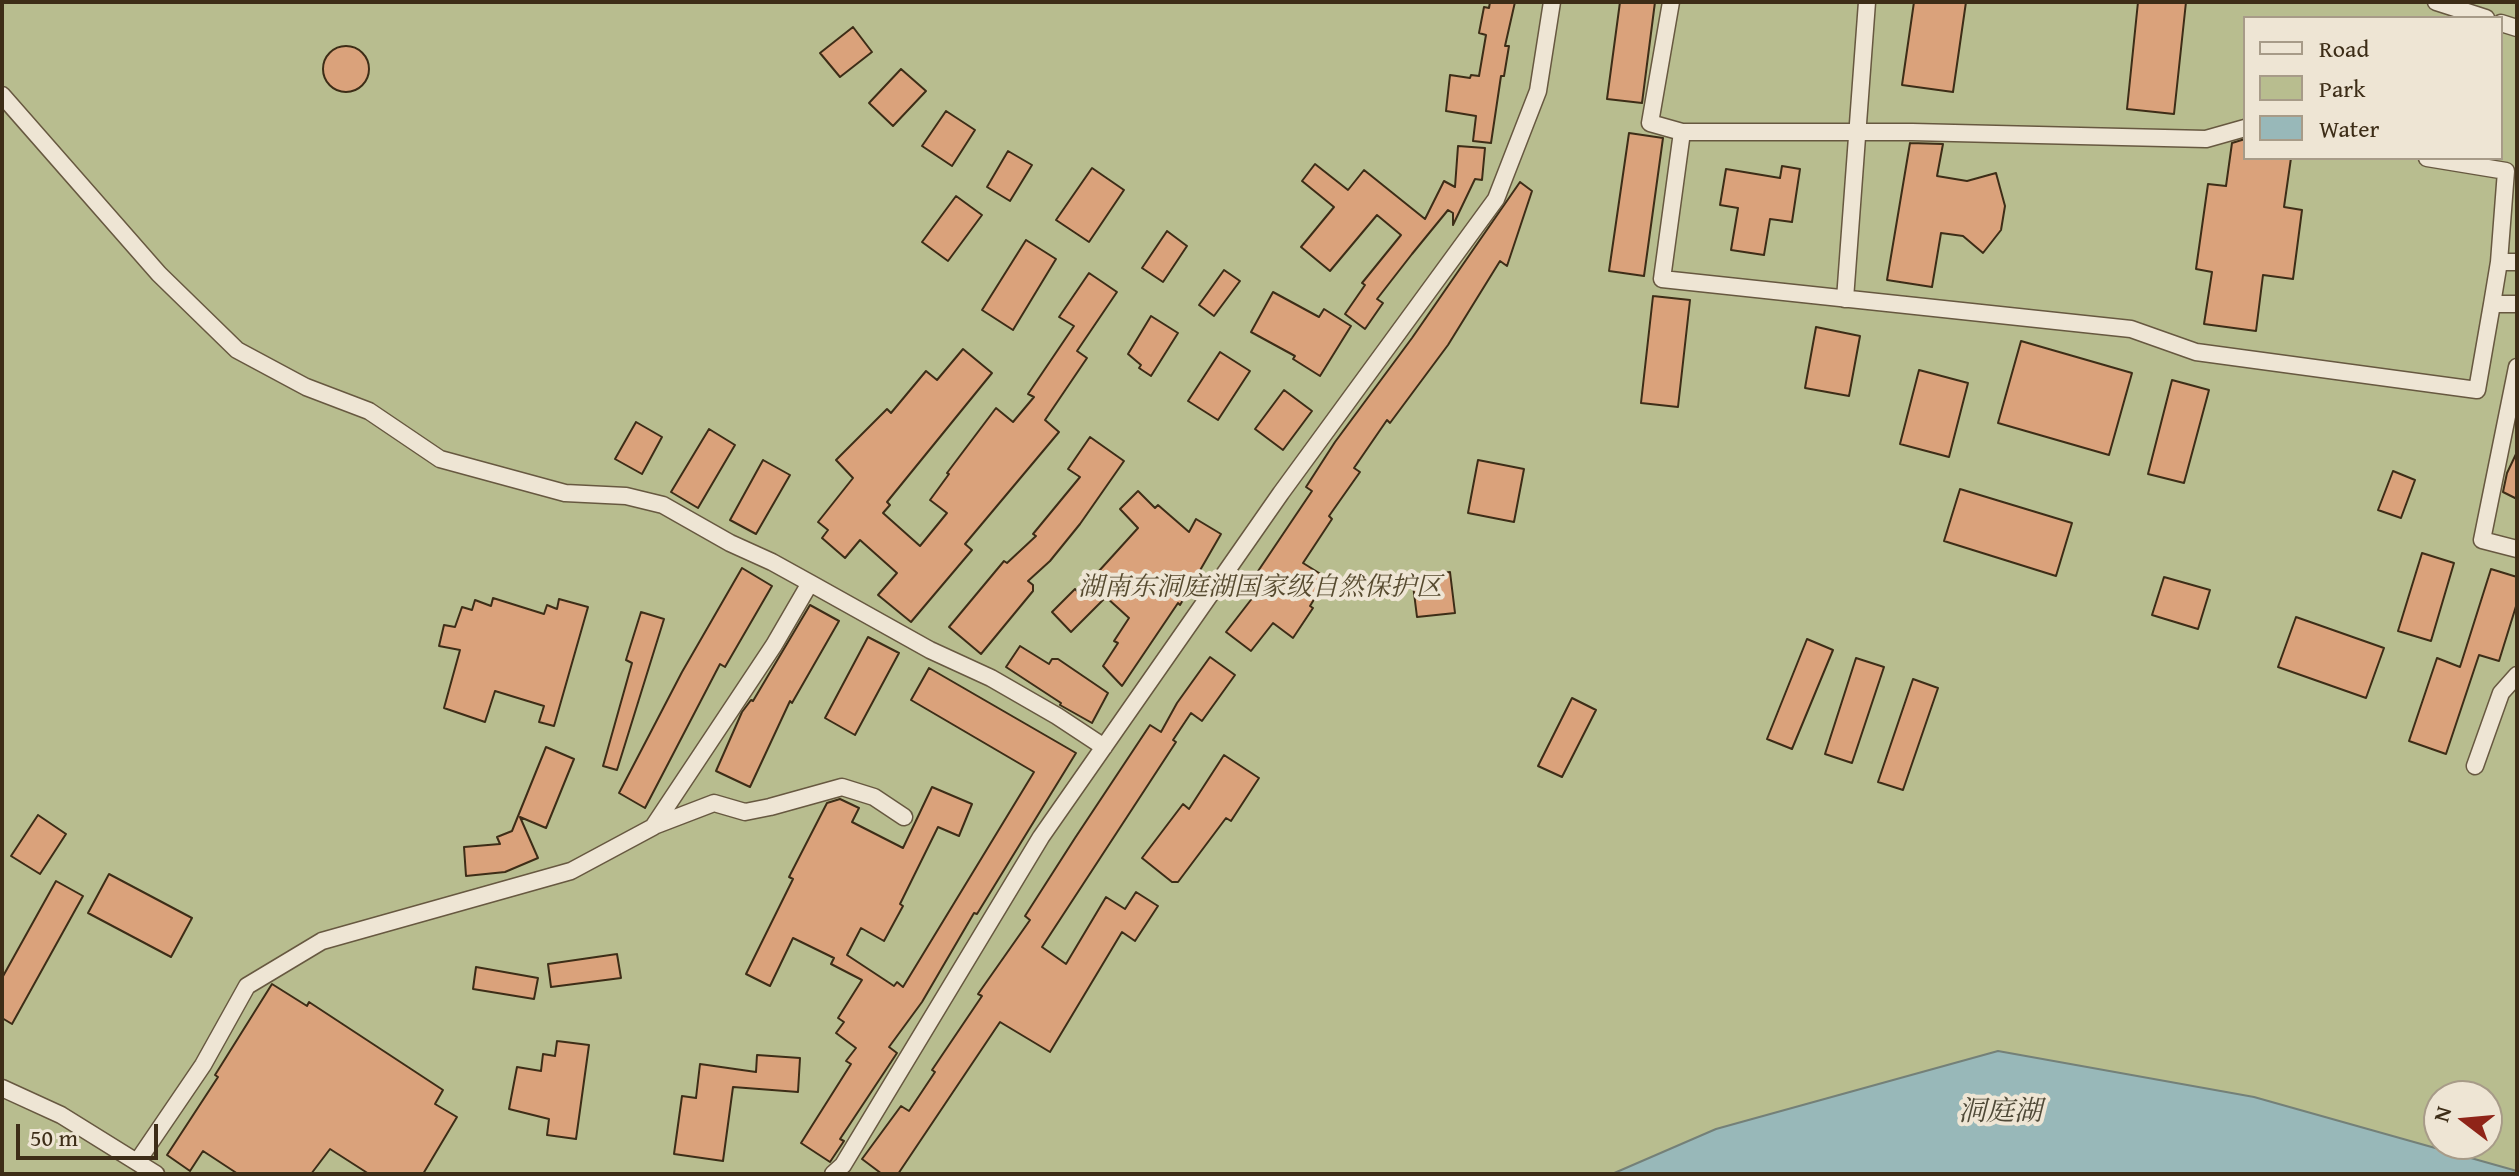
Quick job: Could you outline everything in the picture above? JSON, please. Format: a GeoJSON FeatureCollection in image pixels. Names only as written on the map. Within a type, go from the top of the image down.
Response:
{"type":"FeatureCollection","features":[{"type":"Feature","properties":{"kind":"street"},"geometry":{"type":"LineString","coordinates":[[833,1174],[843,1165],[1041,837],[1281,493],[1496,199],[1538,91],[1552,2]]}},
{"type":"Feature","properties":{"kind":"street"},"geometry":{"type":"LineString","coordinates":[[1671,2],[1650,123],[1682,132],[1857,131],[2206,139],[2243,129]]}},
{"type":"Feature","properties":{"kind":"street"},"geometry":{"type":"LineString","coordinates":[[1845,299],[1867,2]]}},
{"type":"Feature","properties":{"kind":"street"},"geometry":{"type":"LineString","coordinates":[[2436,2],[2480,16]]}},
{"type":"Feature","properties":{"kind":"street"},"geometry":{"type":"LineString","coordinates":[[2,95],[159,274],[237,350],[306,387],[369,411],[440,459],[565,493],[626,496],[663,505],[930,650],[991,678],[1104,747]]}},
{"type":"Feature","properties":{"kind":"street"},"geometry":{"type":"LineString","coordinates":[[1682,132],[1662,279],[2131,329],[2196,352],[2477,390],[2499,262],[2506,171],[2439,160]]}},
{"type":"Feature","properties":{"kind":"street"},"geometry":{"type":"LineString","coordinates":[[2499,262],[2517,262]]}},
{"type":"Feature","properties":{"kind":"street"},"geometry":{"type":"LineString","coordinates":[[2492,304],[2517,304]]}},
{"type":"Feature","properties":{"kind":"street"},"geometry":{"type":"LineString","coordinates":[[2517,367],[2482,540],[2517,549]]}},
{"type":"Feature","properties":{"kind":"street"},"geometry":{"type":"LineString","coordinates":[[653,827],[758,670],[810,583]]}},
{"type":"Feature","properties":{"kind":"street"},"geometry":{"type":"LineString","coordinates":[[2475,766],[2501,693],[2517,675]]}},
{"type":"Feature","properties":{"kind":"street"},"geometry":{"type":"LineString","coordinates":[[137,1162],[203,1065],[247,986],[322,941],[571,871],[653,827],[714,803],[745,812],[842,787],[874,797],[904,817]]}},
{"type":"Feature","properties":{"kind":"street"},"geometry":{"type":"LineString","coordinates":[[2,1088],[61,1115],[156,1174]]}},
{"type":"Feature","properties":{"kind":"green space","name":"湖南东洞庭湖国家级自然保护区"},"geometry":{"type":"Polygon","coordinates":[[[2,2],[2517,2],[2517,1174],[2,1174],[2,2]]]}},
{"type":"Feature","properties":{"kind":"water","name":"洞庭湖"},"geometry":{"type":"Polygon","coordinates":[[[1998,1051],[2254,1097],[2423,1145],[2423,1160],[2478,1160],[2517,1171],[2517,1174],[1612,1174],[1716,1129],[1998,1051]]]}},
{"type":"Feature","properties":{"kind":"building"},"geometry":{"type":"Polygon","coordinates":[[[1490,2],[1515,2],[1505,46],[1509,46],[1491,143],[1473,141],[1476,116],[1446,111],[1450,75],[1479,76],[1486,35],[1479,33],[1484,7],[1489,8],[1490,2]]]}},
{"type":"Feature","properties":{"kind":"building"},"geometry":{"type":"Polygon","coordinates":[[[1620,2],[1655,2],[1642,103],[1607,99],[1620,2]]]}},
{"type":"Feature","properties":{"kind":"building"},"geometry":{"type":"Polygon","coordinates":[[[1914,2],[1966,2],[1953,92],[1902,85],[1914,2]]]}},
{"type":"Feature","properties":{"kind":"building"},"geometry":{"type":"Polygon","coordinates":[[[2138,2],[2186,2],[2174,114],[2127,109],[2138,2]]]}},
{"type":"Feature","properties":{"kind":"building"},"geometry":{"type":"Polygon","coordinates":[[[853,27],[872,52],[840,77],[820,53],[853,27]]]}},
{"type":"Feature","properties":{"kind":"building"},"geometry":{"type":"Polygon","coordinates":[[[346,46],[362,53],[369,69],[362,85],[346,92],[330,85],[323,69],[330,53],[346,46]]]}},
{"type":"Feature","properties":{"kind":"building"},"geometry":{"type":"Polygon","coordinates":[[[901,69],[926,91],[893,126],[869,103],[901,69]]]}},
{"type":"Feature","properties":{"kind":"building"},"geometry":{"type":"Polygon","coordinates":[[[946,111],[975,130],[952,166],[922,146],[946,111]]]}},
{"type":"Feature","properties":{"kind":"building"},"geometry":{"type":"Polygon","coordinates":[[[1629,133],[1663,138],[1644,276],[1609,271],[1629,133]]]}},
{"type":"Feature","properties":{"kind":"building"},"geometry":{"type":"Polygon","coordinates":[[[2243,140],[2243,160],[2291,160],[2284,207],[2302,210],[2293,279],[2263,275],[2256,331],[2204,324],[2212,272],[2196,269],[2208,184],[2226,186],[2232,143],[2243,140]]]}},
{"type":"Feature","properties":{"kind":"building"},"geometry":{"type":"Polygon","coordinates":[[[1910,143],[1943,144],[1937,176],[1967,181],[1996,173],[2005,206],[2001,230],[1983,253],[1963,236],[1941,233],[1932,287],[1887,280],[1910,143]]]}},
{"type":"Feature","properties":{"kind":"building"},"geometry":{"type":"Polygon","coordinates":[[[1458,146],[1485,148],[1482,180],[1475,179],[1453,225],[1453,213],[1448,210],[1412,254],[1377,299],[1383,303],[1365,329],[1345,314],[1365,285],[1362,283],[1401,235],[1377,215],[1330,271],[1301,247],[1334,207],[1302,181],[1315,164],[1348,190],[1364,170],[1425,219],[1444,181],[1455,187],[1458,146]]]}},
{"type":"Feature","properties":{"kind":"building"},"geometry":{"type":"Polygon","coordinates":[[[1008,151],[1032,165],[1010,201],[987,187],[1008,151]]]}},
{"type":"Feature","properties":{"kind":"building"},"geometry":{"type":"Polygon","coordinates":[[[1782,166],[1800,169],[1792,222],[1770,219],[1764,255],[1731,250],[1738,208],[1720,205],[1726,169],[1780,178],[1782,166]]]}},
{"type":"Feature","properties":{"kind":"building"},"geometry":{"type":"Polygon","coordinates":[[[1092,168],[1124,190],[1089,242],[1056,220],[1092,168]]]}},
{"type":"Feature","properties":{"kind":"building"},"geometry":{"type":"Polygon","coordinates":[[[1520,182],[1532,191],[1507,266],[1500,261],[1448,345],[1390,423],[1387,420],[1354,468],[1360,472],[1329,516],[1332,519],[1303,563],[1327,578],[1310,606],[1313,608],[1293,638],[1273,623],[1251,651],[1226,632],[1257,592],[1248,586],[1312,491],[1306,487],[1335,442],[1412,338],[1520,182]]]}},
{"type":"Feature","properties":{"kind":"building"},"geometry":{"type":"Polygon","coordinates":[[[956,196],[982,215],[948,261],[922,242],[956,196]]]}},
{"type":"Feature","properties":{"kind":"building"},"geometry":{"type":"Polygon","coordinates":[[[1167,231],[1187,246],[1163,282],[1142,268],[1167,231]]]}},
{"type":"Feature","properties":{"kind":"building"},"geometry":{"type":"Polygon","coordinates":[[[1026,240],[1056,259],[1013,330],[982,310],[1026,240]]]}},
{"type":"Feature","properties":{"kind":"building"},"geometry":{"type":"Polygon","coordinates":[[[1224,270],[1240,281],[1214,316],[1199,305],[1224,270]]]}},
{"type":"Feature","properties":{"kind":"building"},"geometry":{"type":"Polygon","coordinates":[[[1089,273],[1117,292],[1077,351],[1087,358],[1045,420],[1059,432],[965,544],[972,550],[911,622],[878,595],[897,573],[860,540],[845,558],[822,538],[828,530],[818,522],[853,478],[836,460],[887,409],[891,413],[926,371],[937,380],[963,349],[992,373],[887,502],[890,505],[883,513],[920,546],[947,513],[930,500],[996,408],[1013,422],[1034,397],[1028,394],[1074,326],[1059,317],[1089,273]]]}},
{"type":"Feature","properties":{"kind":"building"},"geometry":{"type":"Polygon","coordinates":[[[1273,292],[1319,317],[1324,309],[1351,326],[1320,376],[1293,359],[1295,356],[1251,332],[1273,292]]]}},
{"type":"Feature","properties":{"kind":"building"},"geometry":{"type":"Polygon","coordinates":[[[1653,296],[1690,300],[1678,407],[1641,403],[1653,296]]]}},
{"type":"Feature","properties":{"kind":"building"},"geometry":{"type":"Polygon","coordinates":[[[1151,316],[1178,333],[1151,376],[1139,368],[1141,365],[1128,354],[1151,316]]]}},
{"type":"Feature","properties":{"kind":"building"},"geometry":{"type":"Polygon","coordinates":[[[1816,327],[1860,336],[1849,396],[1805,388],[1816,327]]]}},
{"type":"Feature","properties":{"kind":"building"},"geometry":{"type":"Polygon","coordinates":[[[2021,341],[2132,373],[2109,455],[1998,423],[2021,341]]]}},
{"type":"Feature","properties":{"kind":"building"},"geometry":{"type":"Polygon","coordinates":[[[1220,352],[1250,371],[1218,420],[1188,401],[1220,352]]]}},
{"type":"Feature","properties":{"kind":"building"},"geometry":{"type":"Polygon","coordinates":[[[1919,370],[1968,383],[1949,457],[1900,444],[1919,370]]]}},
{"type":"Feature","properties":{"kind":"building"},"geometry":{"type":"Polygon","coordinates":[[[2172,380],[2209,390],[2184,483],[2148,474],[2172,380]]]}},
{"type":"Feature","properties":{"kind":"building"},"geometry":{"type":"Polygon","coordinates":[[[1284,390],[1312,411],[1283,450],[1255,429],[1284,390]]]}},
{"type":"Feature","properties":{"kind":"building"},"geometry":{"type":"Polygon","coordinates":[[[636,422],[662,437],[642,474],[615,459],[636,422]]]}},
{"type":"Feature","properties":{"kind":"building"},"geometry":{"type":"Polygon","coordinates":[[[709,429],[735,445],[698,508],[671,492],[709,429]]]}},
{"type":"Feature","properties":{"kind":"building"},"geometry":{"type":"Polygon","coordinates":[[[1090,437],[1124,461],[1080,524],[1050,561],[1028,581],[1033,585],[1033,591],[981,654],[949,627],[1004,561],[1007,563],[1036,536],[1033,534],[1080,477],[1068,469],[1090,437]]]}},
{"type":"Feature","properties":{"kind":"building"},"geometry":{"type":"Polygon","coordinates":[[[2517,452],[2517,499],[2503,492],[2507,473],[2517,452]]]}},
{"type":"Feature","properties":{"kind":"building"},"geometry":{"type":"Polygon","coordinates":[[[763,460],[790,475],[756,534],[730,520],[763,460]]]}},
{"type":"Feature","properties":{"kind":"building"},"geometry":{"type":"Polygon","coordinates":[[[1478,460],[1524,469],[1514,522],[1468,513],[1478,460]]]}},
{"type":"Feature","properties":{"kind":"building"},"geometry":{"type":"Polygon","coordinates":[[[2393,471],[2415,480],[2401,518],[2378,510],[2393,471]]]}},
{"type":"Feature","properties":{"kind":"building"},"geometry":{"type":"Polygon","coordinates":[[[1960,489],[2072,523],[2056,576],[1944,541],[1960,489]]]}},
{"type":"Feature","properties":{"kind":"building"},"geometry":{"type":"Polygon","coordinates":[[[1138,491],[1155,508],[1158,505],[1189,532],[1196,519],[1221,534],[1180,605],[1178,603],[1122,686],[1103,666],[1129,618],[1106,597],[1071,632],[1052,612],[1075,589],[1079,593],[1138,528],[1120,509],[1138,491]]]}},
{"type":"Feature","properties":{"kind":"building"},"geometry":{"type":"Polygon","coordinates":[[[2422,553],[2454,563],[2431,641],[2398,631],[2422,553]]]}},
{"type":"Feature","properties":{"kind":"building"},"geometry":{"type":"Polygon","coordinates":[[[742,568],[772,586],[725,667],[720,664],[645,808],[619,793],[682,672],[742,568]]]}},
{"type":"Feature","properties":{"kind":"building"},"geometry":{"type":"Polygon","coordinates":[[[2491,569],[2517,577],[2517,603],[2499,661],[2479,655],[2446,754],[2409,741],[2437,658],[2460,667],[2491,569]]]}},
{"type":"Feature","properties":{"kind":"building"},"geometry":{"type":"Polygon","coordinates":[[[1450,572],[1455,613],[1417,617],[1412,577],[1450,572]]]}},
{"type":"Feature","properties":{"kind":"building"},"geometry":{"type":"Polygon","coordinates":[[[2164,577],[2210,590],[2198,629],[2152,615],[2164,577]]]}},
{"type":"Feature","properties":{"kind":"building"},"geometry":{"type":"Polygon","coordinates":[[[493,598],[544,614],[547,605],[557,609],[559,599],[588,607],[554,726],[539,722],[544,706],[495,691],[485,722],[444,708],[460,650],[439,646],[444,625],[455,627],[462,607],[472,610],[475,600],[491,606],[493,598]]]}},
{"type":"Feature","properties":{"kind":"building"},"geometry":{"type":"Polygon","coordinates":[[[810,605],[839,621],[792,703],[790,701],[750,787],[716,771],[742,712],[753,701],[810,605]]]}},
{"type":"Feature","properties":{"kind":"building"},"geometry":{"type":"Polygon","coordinates":[[[641,612],[664,619],[617,770],[603,766],[632,663],[626,660],[641,612]]]}},
{"type":"Feature","properties":{"kind":"building"},"geometry":{"type":"Polygon","coordinates":[[[2296,617],[2384,648],[2366,698],[2278,667],[2296,617]]]}},
{"type":"Feature","properties":{"kind":"building"},"geometry":{"type":"Polygon","coordinates":[[[868,637],[899,653],[855,735],[825,718],[868,637]]]}},
{"type":"Feature","properties":{"kind":"building"},"geometry":{"type":"Polygon","coordinates":[[[1807,639],[1833,650],[1792,749],[1767,739],[1807,639]]]}},
{"type":"Feature","properties":{"kind":"building"},"geometry":{"type":"Polygon","coordinates":[[[1020,646],[1049,664],[1052,659],[1058,659],[1108,693],[1092,723],[1006,667],[1020,646]]]}},
{"type":"Feature","properties":{"kind":"building"},"geometry":{"type":"Polygon","coordinates":[[[1210,657],[1235,675],[1202,721],[1191,713],[1173,740],[1176,742],[1042,947],[1066,964],[1106,897],[1125,909],[1136,892],[1158,906],[1135,941],[1122,932],[1050,1052],[1000,1022],[898,1174],[882,1174],[862,1159],[901,1106],[909,1111],[935,1072],[932,1070],[982,996],[978,994],[1030,920],[1025,916],[1075,838],[1150,725],[1161,732],[1177,703],[1210,657]]]}},
{"type":"Feature","properties":{"kind":"building"},"geometry":{"type":"Polygon","coordinates":[[[1856,658],[1884,667],[1852,763],[1825,754],[1856,658]]]}},
{"type":"Feature","properties":{"kind":"building"},"geometry":{"type":"Polygon","coordinates":[[[929,668],[1076,753],[977,914],[974,913],[922,1002],[889,1047],[897,1053],[840,1139],[844,1141],[830,1162],[801,1143],[851,1064],[846,1061],[856,1048],[836,1033],[844,1022],[838,1018],[862,980],[831,964],[834,958],[793,938],[770,986],[746,974],[793,879],[789,877],[827,803],[840,799],[859,808],[852,822],[903,848],[932,787],[972,804],[959,836],[938,827],[884,941],[861,928],[847,955],[894,986],[897,982],[903,987],[1034,772],[911,700],[929,668]]]}},
{"type":"Feature","properties":{"kind":"building"},"geometry":{"type":"Polygon","coordinates":[[[1913,679],[1938,688],[1903,790],[1878,782],[1913,679]]]}},
{"type":"Feature","properties":{"kind":"building"},"geometry":{"type":"Polygon","coordinates":[[[1572,698],[1596,710],[1562,777],[1538,766],[1572,698]]]}},
{"type":"Feature","properties":{"kind":"building"},"geometry":{"type":"Polygon","coordinates":[[[546,747],[574,759],[546,828],[520,817],[538,858],[505,872],[466,876],[464,847],[500,844],[497,837],[512,831],[546,747]]]}},
{"type":"Feature","properties":{"kind":"building"},"geometry":{"type":"Polygon","coordinates":[[[1224,755],[1259,778],[1231,821],[1226,818],[1178,882],[1172,882],[1142,858],[1183,804],[1189,809],[1224,755]]]}},
{"type":"Feature","properties":{"kind":"building"},"geometry":{"type":"Polygon","coordinates":[[[38,815],[66,834],[40,874],[11,856],[38,815]]]}},
{"type":"Feature","properties":{"kind":"building"},"geometry":{"type":"Polygon","coordinates":[[[109,874],[192,918],[171,957],[88,913],[109,874]]]}},
{"type":"Feature","properties":{"kind":"building"},"geometry":{"type":"Polygon","coordinates":[[[56,881],[83,896],[12,1024],[2,1018],[2,978],[56,881]]]}},
{"type":"Feature","properties":{"kind":"building"},"geometry":{"type":"Polygon","coordinates":[[[617,954],[621,978],[551,987],[548,964],[617,954]]]}},
{"type":"Feature","properties":{"kind":"building"},"geometry":{"type":"Polygon","coordinates":[[[476,967],[538,978],[534,999],[473,989],[476,967]]]}},
{"type":"Feature","properties":{"kind":"building"},"geometry":{"type":"Polygon","coordinates":[[[272,984],[307,1006],[309,1002],[443,1090],[435,1104],[457,1117],[423,1174],[369,1174],[330,1149],[311,1174],[238,1174],[203,1151],[190,1171],[167,1155],[218,1077],[215,1075],[272,984]]]}},
{"type":"Feature","properties":{"kind":"building"},"geometry":{"type":"Polygon","coordinates":[[[557,1041],[589,1045],[576,1139],[547,1135],[549,1119],[509,1109],[517,1067],[541,1071],[543,1054],[555,1056],[557,1041]]]}},
{"type":"Feature","properties":{"kind":"building"},"geometry":{"type":"Polygon","coordinates":[[[757,1055],[800,1058],[798,1092],[733,1087],[723,1161],[674,1154],[682,1096],[696,1098],[700,1064],[756,1072],[757,1055]]]}}]}
